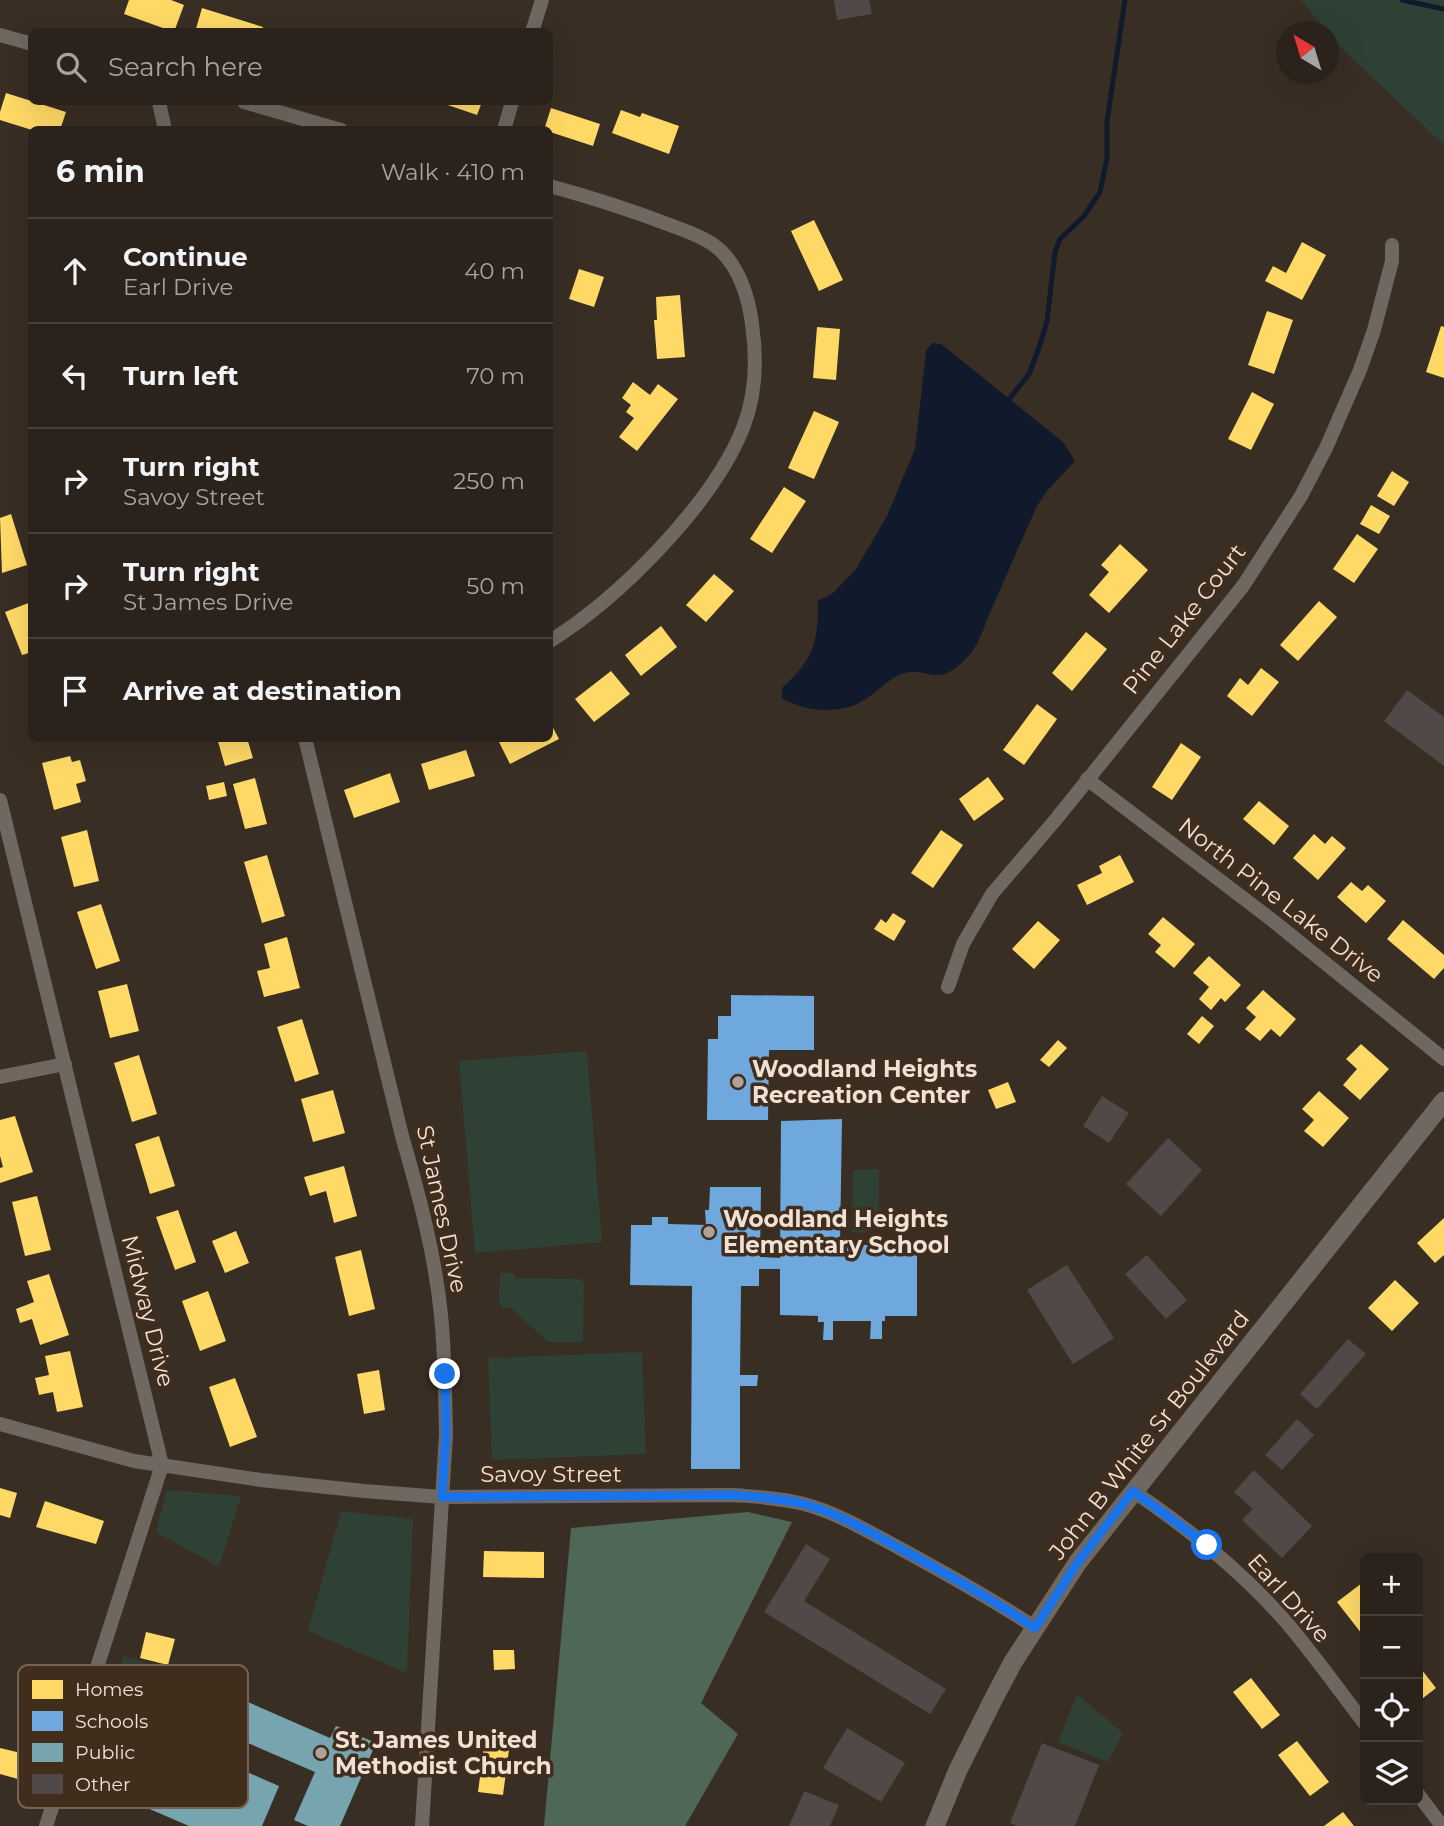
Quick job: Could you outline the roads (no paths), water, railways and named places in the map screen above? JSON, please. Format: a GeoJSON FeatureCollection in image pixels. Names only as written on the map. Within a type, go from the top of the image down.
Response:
{"type":"FeatureCollection","features":[{"type":"Feature","properties":{"kind":"main road","name":"John B White Sr Boulevard"},"geometry":{"type":"LineString","coordinates":[[935,1826],[984,1716],[1013,1662],[1078,1562],[1444,1101]]}},
{"type":"Feature","properties":{"kind":"street"},"geometry":{"type":"LineString","coordinates":[[533,28],[541,0]]}},
{"type":"Feature","properties":{"kind":"street"},"geometry":{"type":"LineString","coordinates":[[0,35],[28,43]]}},
{"type":"Feature","properties":{"kind":"street"},"geometry":{"type":"LineString","coordinates":[[160,105],[164,126]]}},
{"type":"Feature","properties":{"kind":"street"},"geometry":{"type":"LineString","coordinates":[[254,105],[327,126]]}},
{"type":"Feature","properties":{"kind":"street"},"geometry":{"type":"LineString","coordinates":[[505,126],[511,105]]}},
{"type":"Feature","properties":{"kind":"street"},"geometry":{"type":"LineString","coordinates":[[553,187],[699,236],[722,252],[739,276],[746,297],[753,330],[755,364],[752,395],[744,425],[732,454],[715,481],[686,517],[629,578],[589,614],[553,639]]}},
{"type":"Feature","properties":{"kind":"street","name":"Pine Lake Court"},"geometry":{"type":"LineString","coordinates":[[948,988],[963,943],[992,894],[1243,586],[1301,496],[1326,448],[1360,370],[1374,330],[1392,261],[1392,246]]}},
{"type":"Feature","properties":{"kind":"street","name":"St James Drive"},"geometry":{"type":"LineString","coordinates":[[306,742],[353,924],[402,1136],[419,1194],[441,1313],[446,1434],[422,1826]]}},
{"type":"Feature","properties":{"kind":"street","name":"North Pine Lake Drive"},"geometry":{"type":"LineString","coordinates":[[1087,779],[1272,920],[1444,1059]]}},
{"type":"Feature","properties":{"kind":"street","name":"Midway Drive"},"geometry":{"type":"LineString","coordinates":[[0,800],[162,1465]]}},
{"type":"Feature","properties":{"kind":"street"},"geometry":{"type":"LineString","coordinates":[[0,1077],[65,1064]]}},
{"type":"Feature","properties":{"kind":"street","name":"Savoy Street"},"geometry":{"type":"LineString","coordinates":[[0,1424],[106,1455],[261,1480],[442,1497],[769,1497],[836,1514],[990,1598],[1035,1628]]}},
{"type":"Feature","properties":{"kind":"street"},"geometry":{"type":"LineString","coordinates":[[98,1665],[162,1465]]}},
{"type":"Feature","properties":{"kind":"street","name":"Earl Drive"},"geometry":{"type":"LineString","coordinates":[[1133,1491],[1207,1545],[1247,1583],[1286,1622],[1360,1718]]}},
{"type":"Feature","properties":{"kind":"street"},"geometry":{"type":"LineString","coordinates":[[1423,1801],[1442,1826]]}},
{"type":"Feature","properties":{"kind":"street"},"geometry":{"type":"LineString","coordinates":[[46,1826],[52,1808]]}},
{"type":"Feature","properties":{"kind":"water"},"geometry":{"type":"Polygon","coordinates":[[[932,343],[941,344],[1063,442],[1075,461],[1037,506],[979,640],[959,665],[940,675],[909,672],[899,675],[864,700],[845,708],[812,709],[791,703],[782,698],[782,688],[801,668],[812,649],[817,628],[818,601],[833,593],[856,569],[887,516],[915,449],[926,351],[932,343]]]}},
{"type":"Feature","properties":{"kind":"waterway"},"geometry":{"type":"LineString","coordinates":[[1010,398],[1029,374],[1039,348],[1047,321],[1055,252],[1060,239],[1084,216],[1100,192],[1107,158],[1107,121],[1125,0]]}},
{"type":"Feature","properties":{"kind":"waterway"},"geometry":{"type":"LineString","coordinates":[[1402,0],[1444,9]]}},
{"type":"Feature","properties":{"kind":"place","name":"Woodland Heights Recreation Center"},"geometry":{"type":"Point","coordinates":[738,1082]}},
{"type":"Feature","properties":{"kind":"place","name":"Woodland Heights Elementary School"},"geometry":{"type":"Point","coordinates":[709,1232]}},
{"type":"Feature","properties":{"kind":"place","name":"St. James United Methodist Church"},"geometry":{"type":"Point","coordinates":[321,1753]}}]}
